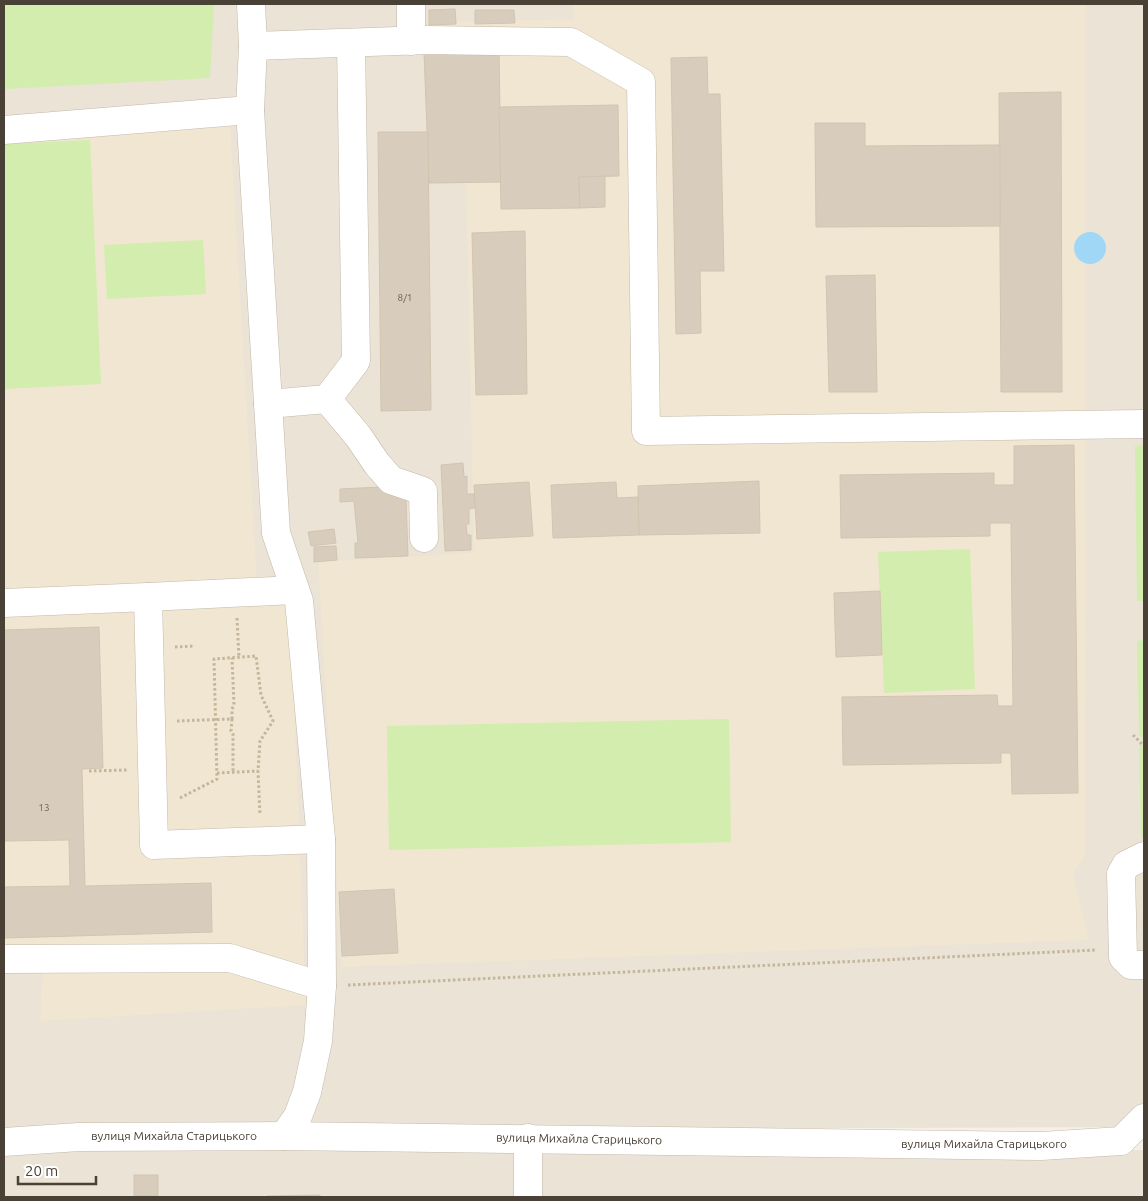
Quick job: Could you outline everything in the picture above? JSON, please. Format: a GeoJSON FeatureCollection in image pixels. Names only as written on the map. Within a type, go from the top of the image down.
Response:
{"type":"FeatureCollection","features":[{"type":"Feature","properties":{"kind":"street"},"geometry":{"type":"LineString","coordinates":[[251,4],[253,46],[250,110],[276,533],[299,601],[320,838],[322,986],[318,1041],[307,1092],[298,1116],[284,1136]]}},
{"type":"Feature","properties":{"kind":"street"},"geometry":{"type":"LineString","coordinates":[[411,4],[411,40]]}},
{"type":"Feature","properties":{"kind":"street"},"geometry":{"type":"LineString","coordinates":[[253,46],[411,40],[571,42],[642,82],[646,431],[1144,424]]}},
{"type":"Feature","properties":{"kind":"street"},"geometry":{"type":"LineString","coordinates":[[268,404],[328,399],[356,360],[351,43]]}},
{"type":"Feature","properties":{"kind":"street"},"geometry":{"type":"LineString","coordinates":[[4,130],[250,110]]}},
{"type":"Feature","properties":{"kind":"street"},"geometry":{"type":"LineString","coordinates":[[328,399],[391,480],[423,491],[424,538]]}},
{"type":"Feature","properties":{"kind":"street"},"geometry":{"type":"LineString","coordinates":[[4,603],[295,590]]}},
{"type":"Feature","properties":{"kind":"street"},"geometry":{"type":"LineString","coordinates":[[148,597],[154,844],[320,838]]}},
{"type":"Feature","properties":{"kind":"street"},"geometry":{"type":"LineString","coordinates":[[1144,856],[1126,864],[1122,874],[1123,957],[1131,965],[1144,965]]}},
{"type":"Feature","properties":{"kind":"street"},"geometry":{"type":"LineString","coordinates":[[4,959],[230,958],[322,986]]}},
{"type":"Feature","properties":{"kind":"street","name":"вулиця Михайла Старицького"},"geometry":{"type":"LineString","coordinates":[[4,1142],[79,1137],[284,1136],[1041,1146],[1121,1141],[1144,1118]]}},
{"type":"Feature","properties":{"kind":"street"},"geometry":{"type":"LineString","coordinates":[[528,1138],[528,1197]]}},
{"type":"Feature","properties":{"kind":"path"},"geometry":{"type":"LineString","coordinates":[[236,593],[239,658]]}},
{"type":"Feature","properties":{"kind":"path"},"geometry":{"type":"LineString","coordinates":[[153,812],[217,779],[214,660],[256,656],[261,695],[272,721],[260,741],[258,771],[261,841]]}},
{"type":"Feature","properties":{"kind":"path"},"geometry":{"type":"LineString","coordinates":[[232,658],[234,705],[232,709],[231,731],[233,734],[233,772]]}},
{"type":"Feature","properties":{"kind":"path"},"geometry":{"type":"LineString","coordinates":[[152,722],[232,719]]}},
{"type":"Feature","properties":{"kind":"path"},"geometry":{"type":"LineString","coordinates":[[1133,735],[1144,746]]}},
{"type":"Feature","properties":{"kind":"path"},"geometry":{"type":"LineString","coordinates":[[89,771],[152,769]]}},
{"type":"Feature","properties":{"kind":"path"},"geometry":{"type":"LineString","coordinates":[[217,773],[258,771]]}},
{"type":"Feature","properties":{"kind":"path"},"geometry":{"type":"LineString","coordinates":[[322,986],[1122,948]]}},
{"type":"Feature","properties":{"kind":"shaded area"},"geometry":{"type":"Polygon","coordinates":[[[4,4],[1144,4],[1144,1127],[4,1131],[4,4]]]}},
{"type":"Feature","properties":{"kind":"shaded area"},"geometry":{"type":"Polygon","coordinates":[[[574,4],[1086,4],[1085,856],[1073,873],[1089,940],[342,967],[318,562],[474,553],[466,168],[439,170],[433,22],[574,19],[574,4]]]}},
{"type":"Feature","properties":{"kind":"shaded area"},"geometry":{"type":"Polygon","coordinates":[[[230,125],[258,600],[290,604],[306,1005],[40,1021],[43,952],[4,951],[4,139],[230,125]]]}},
{"type":"Feature","properties":{"kind":"shaded area"},"geometry":{"type":"Polygon","coordinates":[[[4,1149],[517,1149],[522,1197],[4,1197],[4,1149]]]}},
{"type":"Feature","properties":{"kind":"shaded area"},"geometry":{"type":"Polygon","coordinates":[[[1144,1150],[1144,1197],[534,1197],[538,1153],[1144,1150]]]}},
{"type":"Feature","properties":{"kind":"green space"},"geometry":{"type":"Polygon","coordinates":[[[4,4],[214,4],[210,78],[4,89],[4,4]]]}},
{"type":"Feature","properties":{"kind":"green space"},"geometry":{"type":"Polygon","coordinates":[[[90,140],[101,384],[4,389],[4,144],[90,140]]]}},
{"type":"Feature","properties":{"kind":"green space"},"geometry":{"type":"Polygon","coordinates":[[[203,240],[206,294],[107,299],[104,245],[203,240]]]}},
{"type":"Feature","properties":{"kind":"green space"},"geometry":{"type":"Polygon","coordinates":[[[1144,445],[1144,601],[1137,601],[1135,446],[1144,445]]]}},
{"type":"Feature","properties":{"kind":"green space"},"geometry":{"type":"Polygon","coordinates":[[[970,549],[975,689],[884,693],[878,552],[970,549]]]}},
{"type":"Feature","properties":{"kind":"green space"},"geometry":{"type":"Polygon","coordinates":[[[1144,640],[1144,740],[1139,735],[1137,641],[1144,640]]]}},
{"type":"Feature","properties":{"kind":"green space"},"geometry":{"type":"Polygon","coordinates":[[[729,719],[731,842],[389,850],[387,726],[729,719]]]}},
{"type":"Feature","properties":{"kind":"green space"},"geometry":{"type":"Polygon","coordinates":[[[1139,742],[1144,748],[1144,837],[1141,838],[1139,742]]]}},
{"type":"Feature","properties":{"kind":"water"},"geometry":{"type":"Polygon","coordinates":[[[1090,232],[1101,237],[1106,248],[1101,259],[1090,264],[1079,259],[1074,248],[1079,237],[1090,232]]]}},
{"type":"Feature","properties":{"kind":"building"},"geometry":{"type":"Polygon","coordinates":[[[455,9],[456,24],[429,25],[429,10],[455,9]]]}},
{"type":"Feature","properties":{"kind":"building"},"geometry":{"type":"Polygon","coordinates":[[[475,10],[514,10],[515,23],[475,24],[475,10]]]}},
{"type":"Feature","properties":{"kind":"building"},"geometry":{"type":"Polygon","coordinates":[[[499,50],[501,182],[429,183],[424,52],[499,50]]]}},
{"type":"Feature","properties":{"kind":"building"},"geometry":{"type":"Polygon","coordinates":[[[707,57],[708,94],[720,94],[724,271],[700,271],[701,333],[676,334],[671,58],[707,57]]]}},
{"type":"Feature","properties":{"kind":"building"},"geometry":{"type":"Polygon","coordinates":[[[1061,92],[1062,392],[1001,392],[999,93],[1061,92]]]}},
{"type":"Feature","properties":{"kind":"building"},"geometry":{"type":"Polygon","coordinates":[[[618,105],[619,176],[579,177],[580,208],[501,209],[499,107],[618,105]]]}},
{"type":"Feature","properties":{"kind":"building"},"geometry":{"type":"Polygon","coordinates":[[[815,123],[865,123],[865,146],[1000,145],[1000,226],[816,227],[815,123]]]}},
{"type":"Feature","properties":{"kind":"building"},"geometry":{"type":"Polygon","coordinates":[[[378,132],[428,132],[431,410],[381,411],[378,132]]]}},
{"type":"Feature","properties":{"kind":"building"},"geometry":{"type":"Polygon","coordinates":[[[605,176],[605,207],[580,208],[579,177],[605,176]]]}},
{"type":"Feature","properties":{"kind":"building"},"geometry":{"type":"Polygon","coordinates":[[[525,231],[527,394],[476,395],[472,233],[525,231]]]}},
{"type":"Feature","properties":{"kind":"building"},"geometry":{"type":"Polygon","coordinates":[[[875,275],[877,392],[829,392],[826,276],[875,275]]]}},
{"type":"Feature","properties":{"kind":"building"},"geometry":{"type":"Polygon","coordinates":[[[1074,445],[1078,793],[1012,794],[1011,753],[1001,753],[1001,763],[843,765],[842,697],[997,695],[998,706],[1013,706],[1011,523],[990,523],[990,536],[841,538],[840,475],[994,473],[994,485],[1014,485],[1014,446],[1074,445]]]}},
{"type":"Feature","properties":{"kind":"building"},"geometry":{"type":"Polygon","coordinates":[[[463,463],[464,477],[467,476],[467,494],[474,494],[475,508],[469,509],[469,524],[466,524],[467,535],[471,535],[471,550],[445,551],[441,465],[463,463]]]}},
{"type":"Feature","properties":{"kind":"building"},"geometry":{"type":"Polygon","coordinates":[[[759,481],[760,533],[639,535],[638,486],[759,481]]]}},
{"type":"Feature","properties":{"kind":"building"},"geometry":{"type":"Polygon","coordinates":[[[529,482],[533,536],[477,539],[474,485],[529,482]]]}},
{"type":"Feature","properties":{"kind":"building"},"geometry":{"type":"Polygon","coordinates":[[[616,482],[617,498],[638,497],[639,535],[553,538],[551,485],[616,482]]]}},
{"type":"Feature","properties":{"kind":"building"},"geometry":{"type":"Polygon","coordinates":[[[402,486],[406,498],[408,556],[355,558],[355,543],[358,543],[354,501],[340,502],[340,489],[402,486]]]}},
{"type":"Feature","properties":{"kind":"building"},"geometry":{"type":"Polygon","coordinates":[[[334,529],[336,543],[311,546],[308,532],[334,529]]]}},
{"type":"Feature","properties":{"kind":"building"},"geometry":{"type":"Polygon","coordinates":[[[336,546],[337,560],[314,562],[314,547],[336,546]]]}},
{"type":"Feature","properties":{"kind":"building"},"geometry":{"type":"Polygon","coordinates":[[[880,591],[882,655],[836,657],[834,593],[880,591]]]}},
{"type":"Feature","properties":{"kind":"building"},"geometry":{"type":"Polygon","coordinates":[[[99,627],[103,768],[82,769],[85,886],[211,883],[212,932],[4,938],[4,887],[70,886],[69,840],[5,841],[4,630],[99,627]]]}},
{"type":"Feature","properties":{"kind":"building"},"geometry":{"type":"Polygon","coordinates":[[[394,889],[398,953],[342,956],[339,892],[394,889]]]}},
{"type":"Feature","properties":{"kind":"building"},"geometry":{"type":"Polygon","coordinates":[[[134,1175],[158,1175],[158,1196],[134,1196],[134,1175]]]}},
{"type":"Feature","properties":{"kind":"building"},"geometry":{"type":"Polygon","coordinates":[[[320,1195],[320,1197],[267,1197],[267,1196],[320,1195]]]}}]}
